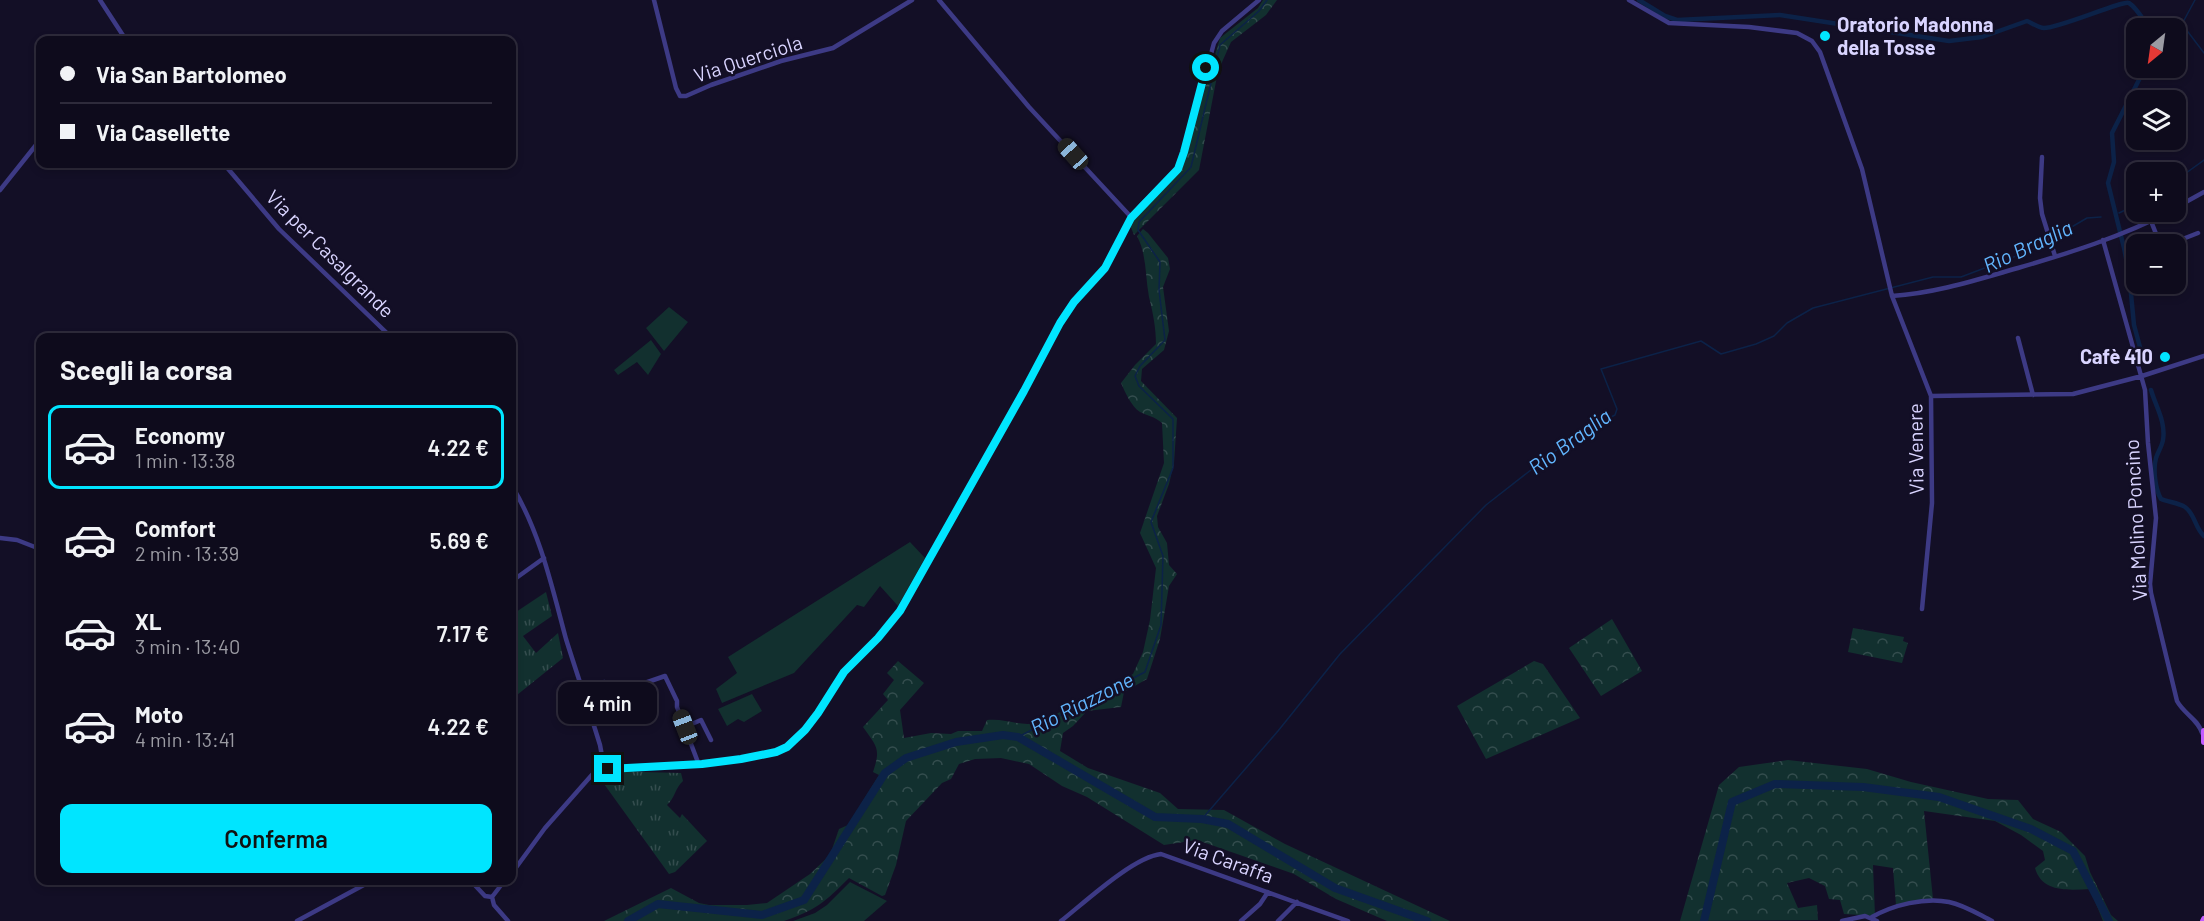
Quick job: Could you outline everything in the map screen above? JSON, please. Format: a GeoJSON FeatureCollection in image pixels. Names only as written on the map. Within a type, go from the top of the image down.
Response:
{"type":"FeatureCollection","features":[{"type":"Feature","properties":{"kind":"street"},"geometry":{"type":"LineString","coordinates":[[100,0],[122,36]]}},
{"type":"Feature","properties":{"kind":"street","name":"Via Querciola"},"geometry":{"type":"LineString","coordinates":[[654,0],[680,96],[686,96],[781,61],[833,48],[912,0]]}},
{"type":"Feature","properties":{"kind":"street"},"geometry":{"type":"LineString","coordinates":[[939,0],[1029,107],[1131,218]]}},
{"type":"Feature","properties":{"kind":"street"},"geometry":{"type":"LineString","coordinates":[[599,765],[611,770],[699,765],[741,759],[776,752],[787,747],[805,730],[844,672],[878,638],[900,611],[1060,323],[1074,302],[1105,268],[1131,218],[1178,169],[1210,51],[1226,26],[1252,8],[1259,0]]}},
{"type":"Feature","properties":{"kind":"street","name":"Via Venere"},"geometry":{"type":"LineString","coordinates":[[1629,0],[1669,23],[1749,27],[1797,33],[1808,38],[1817,46],[1862,169],[1891,291],[1931,396],[1932,503],[1922,609]]}},
{"type":"Feature","properties":{"kind":"street"},"geometry":{"type":"LineString","coordinates":[[0,190],[36,146]]}},
{"type":"Feature","properties":{"kind":"street"},"geometry":{"type":"LineString","coordinates":[[2042,157],[2040,198],[2055,256]]}},
{"type":"Feature","properties":{"kind":"street","name":"Via per Casalgrande"},"geometry":{"type":"LineString","coordinates":[[227,168],[279,229],[387,333]]}},
{"type":"Feature","properties":{"kind":"street"},"geometry":{"type":"LineString","coordinates":[[2186,202],[2204,192]]}},
{"type":"Feature","properties":{"kind":"street"},"geometry":{"type":"LineString","coordinates":[[1891,291],[1950,288],[2121,235],[2149,222]]}},
{"type":"Feature","properties":{"kind":"street"},"geometry":{"type":"LineString","coordinates":[[2186,238],[2198,233]]}},
{"type":"Feature","properties":{"kind":"street","name":"Via Molino Poncino"},"geometry":{"type":"LineString","coordinates":[[2103,240],[2145,390],[2156,518],[2151,593],[2177,701],[2181,708],[2197,722],[2204,736]]}},
{"type":"Feature","properties":{"kind":"street"},"geometry":{"type":"LineString","coordinates":[[2018,338],[2033,395]]}},
{"type":"Feature","properties":{"kind":"street"},"geometry":{"type":"LineString","coordinates":[[1931,396],[2073,394],[2142,376],[2204,356]]}},
{"type":"Feature","properties":{"kind":"street"},"geometry":{"type":"LineString","coordinates":[[516,494],[543,558],[602,756],[599,765],[545,828],[516,868]]}},
{"type":"Feature","properties":{"kind":"street"},"geometry":{"type":"LineString","coordinates":[[0,538],[17,540],[36,547]]}},
{"type":"Feature","properties":{"kind":"street"},"geometry":{"type":"LineString","coordinates":[[516,578],[543,558]]}},
{"type":"Feature","properties":{"kind":"street"},"geometry":{"type":"LineString","coordinates":[[586,690],[604,682],[610,695],[665,676],[677,701],[677,707],[699,765]]}},
{"type":"Feature","properties":{"kind":"street"},"geometry":{"type":"LineString","coordinates":[[685,727],[700,720],[711,740]]}},
{"type":"Feature","properties":{"kind":"street"},"geometry":{"type":"LineString","coordinates":[[2197,722],[2204,723]]}},
{"type":"Feature","properties":{"kind":"street","name":"Via Caraffa"},"geometry":{"type":"LineString","coordinates":[[1061,921],[1128,870],[1155,855],[1168,855],[1348,921]]}},
{"type":"Feature","properties":{"kind":"street"},"geometry":{"type":"LineString","coordinates":[[297,921],[364,885]]}},
{"type":"Feature","properties":{"kind":"street"},"geometry":{"type":"LineString","coordinates":[[475,885],[485,896],[492,897]]}},
{"type":"Feature","properties":{"kind":"street"},"geometry":{"type":"LineString","coordinates":[[500,885],[492,897],[494,905],[508,921]]}},
{"type":"Feature","properties":{"kind":"street"},"geometry":{"type":"LineString","coordinates":[[1241,921],[1260,904],[1268,892]]}},
{"type":"Feature","properties":{"kind":"street"},"geometry":{"type":"LineString","coordinates":[[1842,921],[1859,916],[1875,919],[1883,911],[1937,900],[1963,906],[1992,921]]}},
{"type":"Feature","properties":{"kind":"street"},"geometry":{"type":"LineString","coordinates":[[1278,921],[1297,902]]}},
{"type":"Feature","properties":{"kind":"green space"},"geometry":{"type":"Polygon","coordinates":[[[1263,0],[1277,0],[1266,15],[1231,42],[1218,71],[1199,170],[1134,235],[1130,225],[1182,167],[1220,38],[1258,8],[1263,0]]]}},
{"type":"Feature","properties":{"kind":"green space"},"geometry":{"type":"Polygon","coordinates":[[[1143,229],[1168,258],[1170,269],[1163,287],[1169,331],[1164,350],[1142,369],[1141,381],[1177,418],[1174,463],[1157,516],[1158,527],[1167,543],[1169,565],[1177,574],[1169,586],[1160,639],[1147,679],[1124,692],[1121,707],[1087,711],[1063,733],[1060,751],[1088,768],[1160,793],[1178,809],[1224,810],[1285,844],[1450,921],[1387,921],[1336,899],[1294,874],[1197,840],[1164,845],[1087,797],[1062,786],[1029,764],[1001,758],[975,759],[959,764],[951,779],[942,783],[906,821],[896,865],[885,895],[882,896],[849,878],[820,904],[784,921],[604,921],[671,888],[699,903],[709,905],[767,903],[810,874],[830,855],[839,829],[848,825],[879,775],[873,772],[877,758],[876,748],[863,727],[888,700],[883,694],[894,680],[887,673],[898,661],[924,683],[900,710],[904,738],[931,733],[982,731],[987,720],[1034,724],[1133,674],[1143,652],[1150,620],[1156,568],[1140,533],[1164,463],[1162,423],[1140,412],[1129,399],[1121,383],[1156,344],[1144,258],[1137,236],[1143,229]]]}},
{"type":"Feature","properties":{"kind":"green space"},"geometry":{"type":"Polygon","coordinates":[[[669,307],[688,322],[664,351],[646,328],[669,307]]]}},
{"type":"Feature","properties":{"kind":"green space"},"geometry":{"type":"Polygon","coordinates":[[[651,340],[661,354],[648,375],[637,362],[618,375],[614,370],[651,340]]]}},
{"type":"Feature","properties":{"kind":"green space"},"geometry":{"type":"Polygon","coordinates":[[[910,542],[925,558],[898,606],[880,586],[864,607],[857,605],[794,673],[722,703],[716,689],[737,673],[728,657],[910,542]]]}},
{"type":"Feature","properties":{"kind":"green space"},"geometry":{"type":"Polygon","coordinates":[[[546,592],[552,616],[523,636],[536,653],[558,633],[563,658],[516,696],[516,612],[546,592]]]}},
{"type":"Feature","properties":{"kind":"green space"},"geometry":{"type":"Polygon","coordinates":[[[1612,619],[1642,671],[1601,696],[1569,648],[1612,619]]]}},
{"type":"Feature","properties":{"kind":"green space"},"geometry":{"type":"Polygon","coordinates":[[[1853,628],[1904,637],[1903,641],[1908,643],[1902,663],[1848,652],[1853,628]]]}},
{"type":"Feature","properties":{"kind":"green space"},"geometry":{"type":"Polygon","coordinates":[[[1534,661],[1543,664],[1580,718],[1486,759],[1457,706],[1534,661]]]}},
{"type":"Feature","properties":{"kind":"green space"},"geometry":{"type":"Polygon","coordinates":[[[752,694],[762,711],[744,722],[738,719],[727,726],[718,709],[752,694]]]}},
{"type":"Feature","properties":{"kind":"green space"},"geometry":{"type":"Polygon","coordinates":[[[1788,760],[1867,769],[1911,782],[1988,799],[2018,800],[2033,819],[2061,832],[2085,856],[2090,872],[2111,915],[2118,921],[2103,921],[2090,889],[2057,888],[2044,882],[2035,868],[2045,860],[2043,851],[2021,835],[1995,821],[1924,811],[1933,899],[1896,905],[1893,868],[1873,865],[1875,916],[1844,914],[1840,900],[1829,899],[1825,886],[1809,878],[1787,883],[1798,908],[1817,905],[1818,920],[1680,921],[1719,785],[1739,767],[1788,760]]]}},
{"type":"Feature","properties":{"kind":"green space"},"geometry":{"type":"Polygon","coordinates":[[[604,771],[681,773],[683,781],[667,805],[680,818],[682,814],[707,841],[675,872],[669,874],[599,777],[604,771]]]}},
{"type":"Feature","properties":{"kind":"green space"},"geometry":{"type":"Polygon","coordinates":[[[850,882],[887,901],[864,921],[793,921],[815,913],[827,905],[850,882]]]}},
{"type":"Feature","properties":{"kind":"waterway","name":"Rio Riazzone"},"geometry":{"type":"LineString","coordinates":[[1018,737],[1145,672],[1161,625],[1163,556],[1151,522],[1173,468],[1173,419],[1139,386],[1135,376],[1140,366],[1165,340],[1159,290],[1160,262],[1138,230],[1139,222],[1191,167],[1220,45],[1259,11],[1267,0]]}},
{"type":"Feature","properties":{"kind":"waterway"},"geometry":{"type":"LineString","coordinates":[[1639,0],[1665,16],[1677,20],[1780,15],[1949,41],[1982,37],[2027,21],[2042,28],[2052,27],[2124,3],[2129,3],[2142,18]]}},
{"type":"Feature","properties":{"kind":"waterway"},"geometry":{"type":"LineString","coordinates":[[2195,0],[2182,24],[2204,53]]}},
{"type":"Feature","properties":{"kind":"waterway","name":"Rio Braglia"},"geometry":{"type":"LineString","coordinates":[[2140,78],[2112,133],[2114,162],[2108,183],[2124,248],[2134,325],[2144,362]]}},
{"type":"Feature","properties":{"kind":"waterway","name":"Rio Braglia"},"geometry":{"type":"LineString","coordinates":[[2186,173],[2204,160]]}},
{"type":"Feature","properties":{"kind":"waterway","name":"Rio Braglia"},"geometry":{"type":"LineString","coordinates":[[2119,213],[2126,210]]}},
{"type":"Feature","properties":{"kind":"waterway","name":"Rio Braglia"},"geometry":{"type":"LineString","coordinates":[[1202,819],[1278,731],[1340,654],[1486,505],[1577,434],[1615,415],[1617,409],[1601,369],[1701,341],[1721,354],[1756,344],[1774,336],[1787,323],[1813,308],[1933,277],[1961,277],[2032,250],[2087,218],[2101,217]]}},
{"type":"Feature","properties":{"kind":"waterway"},"geometry":{"type":"LineString","coordinates":[[2151,390],[2164,433],[2155,468],[2159,495],[2161,499],[2185,507],[2204,536]]}},
{"type":"Feature","properties":{"kind":"waterway"},"geometry":{"type":"LineString","coordinates":[[628,921],[658,904],[762,915],[804,900],[885,773],[906,758],[956,742],[1003,735],[1018,737],[1155,817],[1202,819],[1228,824],[1335,888],[1427,921]]}},
{"type":"Feature","properties":{"kind":"waterway"},"geometry":{"type":"LineString","coordinates":[[1704,921],[1732,802],[1775,784],[1863,787],[1939,797],[2031,829],[2073,851],[2109,921]]}},
{"type":"Feature","properties":{"kind":"place","name":"Oratorio Madonna della Tosse"},"geometry":{"type":"Point","coordinates":[1825,36]}},
{"type":"Feature","properties":{"kind":"place","name":"Cafè 410"},"geometry":{"type":"Point","coordinates":[2165,357]}},
{"type":"Feature","properties":{"kind":"route"},"geometry":{"type":"LineString","coordinates":[[608,769],[702,764],[741,759],[776,752],[787,747],[805,730],[838,679],[878,638],[900,611],[1067,312],[1105,268],[1131,218],[1178,169],[1206,68]]}}]}
